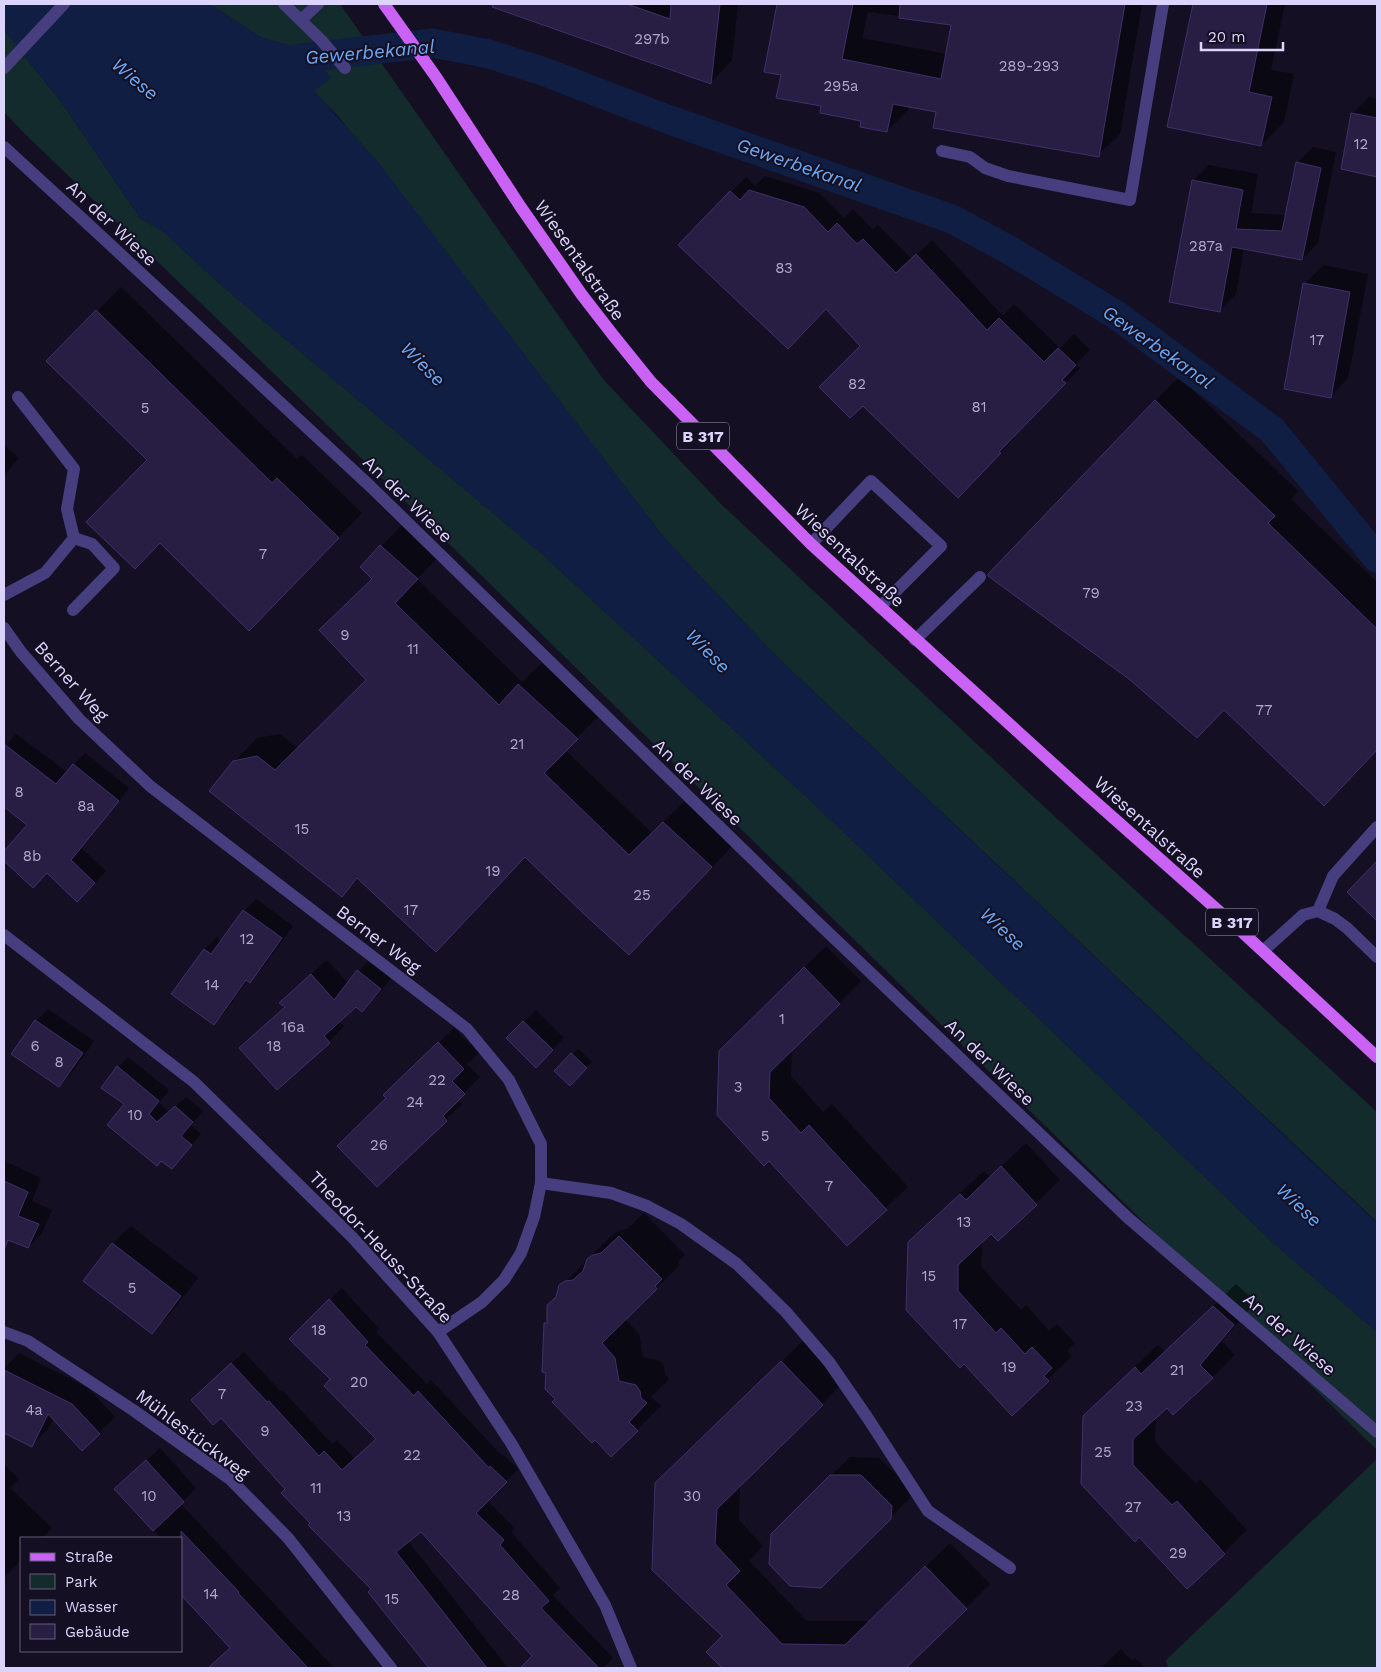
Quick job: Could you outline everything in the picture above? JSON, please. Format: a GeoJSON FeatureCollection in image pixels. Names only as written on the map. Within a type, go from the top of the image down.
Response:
{"type":"FeatureCollection","features":[{"type":"Feature","properties":{"kind":"main road","name":"Wiesentalstraße"},"geometry":{"type":"LineString","coordinates":[[384,4],[436,77],[520,206],[582,295],[651,382],[811,544],[915,640],[1263,951],[1377,1057]]}},
{"type":"Feature","properties":{"kind":"street"},"geometry":{"type":"LineString","coordinates":[[4,68],[64,4]]}},
{"type":"Feature","properties":{"kind":"street"},"geometry":{"type":"LineString","coordinates":[[284,4],[321,40],[345,68]]}},
{"type":"Feature","properties":{"kind":"street"},"geometry":{"type":"LineString","coordinates":[[301,20],[318,4]]}},
{"type":"Feature","properties":{"kind":"street"},"geometry":{"type":"LineString","coordinates":[[942,151],[970,157],[985,168],[1008,176],[1130,200],[1163,4]]}},
{"type":"Feature","properties":{"kind":"street","name":"An der Wiese"},"geometry":{"type":"LineString","coordinates":[[4,147],[370,486],[807,912],[1127,1217],[1377,1432]]}},
{"type":"Feature","properties":{"kind":"street"},"geometry":{"type":"LineString","coordinates":[[18,397],[74,469],[67,509],[74,538]]}},
{"type":"Feature","properties":{"kind":"street"},"geometry":{"type":"LineString","coordinates":[[811,544],[871,481],[941,546],[880,607]]}},
{"type":"Feature","properties":{"kind":"street"},"geometry":{"type":"LineString","coordinates":[[4,595],[45,573],[74,538]]}},
{"type":"Feature","properties":{"kind":"street"},"geometry":{"type":"LineString","coordinates":[[73,610],[114,568],[92,544],[74,538]]}},
{"type":"Feature","properties":{"kind":"street"},"geometry":{"type":"LineString","coordinates":[[915,640],[980,577]]}},
{"type":"Feature","properties":{"kind":"street","name":"Berner Weg"},"geometry":{"type":"LineString","coordinates":[[4,628],[21,652],[80,719],[150,786],[467,1029],[509,1080],[541,1144],[541,1183],[534,1217],[521,1253],[504,1280],[482,1302],[438,1332]]}},
{"type":"Feature","properties":{"kind":"street"},"geometry":{"type":"LineString","coordinates":[[1318,911],[1333,876],[1377,827]]}},
{"type":"Feature","properties":{"kind":"street"},"geometry":{"type":"LineString","coordinates":[[1263,951],[1303,915],[1318,911],[1335,919],[1347,928],[1377,957]]}},
{"type":"Feature","properties":{"kind":"street","name":"Theodor-Heuss-Straße"},"geometry":{"type":"LineString","coordinates":[[4,935],[194,1082],[352,1237],[438,1332],[511,1443],[600,1597],[631,1668]]}},
{"type":"Feature","properties":{"kind":"street"},"geometry":{"type":"LineString","coordinates":[[541,1183],[611,1193],[647,1206],[681,1224],[737,1264],[786,1312],[829,1362],[928,1511],[1010,1568]]}},
{"type":"Feature","properties":{"kind":"street","name":"Mühlestückweg"},"geometry":{"type":"LineString","coordinates":[[4,1332],[28,1341],[117,1399],[230,1480],[288,1538],[391,1668]]}},
{"type":"Feature","properties":{"kind":"green space"},"geometry":{"type":"Polygon","coordinates":[[[210,4],[340,4],[603,379],[721,504],[1026,790],[1377,1112],[1377,1222],[780,660],[666,540],[338,116],[313,91],[294,47],[260,37],[210,4]]]}},
{"type":"Feature","properties":{"kind":"green space"},"geometry":{"type":"Polygon","coordinates":[[[4,30],[62,103],[140,218],[164,232],[221,285],[542,554],[811,801],[1278,1247],[1377,1332],[1377,1450],[322,420],[25,134],[4,112],[4,30]]]}},
{"type":"Feature","properties":{"kind":"green space"},"geometry":{"type":"Polygon","coordinates":[[[1377,1459],[1377,1668],[1168,1668],[1166,1660],[1377,1459]]]}},
{"type":"Feature","properties":{"kind":"water","name":"Wiese"},"geometry":{"type":"Polygon","coordinates":[[[4,4],[210,4],[260,37],[294,47],[305,44],[331,78],[314,91],[378,162],[666,540],[780,660],[1377,1223],[1377,1332],[1278,1247],[811,801],[542,554],[221,285],[164,232],[140,218],[62,103],[4,30],[4,4]]]}},
{"type":"Feature","properties":{"kind":"building"},"geometry":{"type":"Polygon","coordinates":[[[493,4],[627,4],[670,19],[671,4],[720,4],[711,84],[492,7],[493,4]]]}},
{"type":"Feature","properties":{"kind":"building"},"geometry":{"type":"Polygon","coordinates":[[[777,4],[853,4],[842,59],[941,79],[951,25],[899,18],[900,4],[1125,4],[1099,157],[933,128],[936,112],[893,104],[887,132],[860,127],[861,121],[820,113],[821,106],[776,98],[781,75],[764,72],[777,4]]]}},
{"type":"Feature","properties":{"kind":"building"},"geometry":{"type":"Polygon","coordinates":[[[1193,4],[1267,4],[1249,92],[1272,97],[1261,146],[1167,127],[1193,4]]]}},
{"type":"Feature","properties":{"kind":"building"},"geometry":{"type":"Polygon","coordinates":[[[1351,113],[1377,118],[1377,177],[1341,169],[1351,113]]]}},
{"type":"Feature","properties":{"kind":"building"},"geometry":{"type":"Polygon","coordinates":[[[1296,162],[1321,168],[1302,260],[1232,247],[1220,312],[1169,302],[1192,180],[1243,190],[1236,229],[1282,231],[1296,162]]]}},
{"type":"Feature","properties":{"kind":"building"},"geometry":{"type":"Polygon","coordinates":[[[749,190],[804,207],[828,232],[837,223],[857,244],[863,239],[896,273],[916,254],[987,330],[999,318],[1044,362],[1058,348],[1076,365],[1062,380],[1066,383],[999,452],[1001,453],[958,498],[863,406],[850,418],[819,387],[860,346],[826,309],[788,349],[678,245],[730,191],[740,200],[749,190]]]}},
{"type":"Feature","properties":{"kind":"building"},"geometry":{"type":"Polygon","coordinates":[[[1303,283],[1350,292],[1331,398],[1284,389],[1303,283]]]}},
{"type":"Feature","properties":{"kind":"building"},"geometry":{"type":"Polygon","coordinates":[[[96,310],[272,483],[277,478],[339,538],[249,631],[160,543],[135,569],[86,522],[147,460],[46,361],[96,310]]]}},
{"type":"Feature","properties":{"kind":"building"},"geometry":{"type":"Polygon","coordinates":[[[1155,400],[1275,516],[1268,523],[1377,629],[1377,750],[1324,806],[1224,710],[1197,738],[1129,679],[988,576],[1155,400]]]}},
{"type":"Feature","properties":{"kind":"building"},"geometry":{"type":"Polygon","coordinates":[[[380,545],[418,579],[395,603],[499,705],[518,684],[578,739],[544,773],[629,855],[663,822],[712,867],[629,955],[525,857],[436,952],[357,878],[342,897],[209,791],[233,761],[257,756],[275,770],[366,680],[319,630],[372,579],[360,567],[380,545]]]}},
{"type":"Feature","properties":{"kind":"building"},"geometry":{"type":"Polygon","coordinates":[[[4,744],[56,784],[73,764],[119,801],[71,860],[95,883],[77,902],[47,873],[33,888],[4,861],[4,851],[27,825],[4,807],[4,744]]]}},
{"type":"Feature","properties":{"kind":"building"},"geometry":{"type":"Polygon","coordinates":[[[1377,861],[1377,921],[1347,892],[1377,861]]]}},
{"type":"Feature","properties":{"kind":"building"},"geometry":{"type":"Polygon","coordinates":[[[243,910],[282,938],[250,983],[246,980],[214,1025],[171,994],[204,949],[211,954],[243,910]]]}},
{"type":"Feature","properties":{"kind":"building"},"geometry":{"type":"Polygon","coordinates":[[[804,967],[840,1004],[770,1072],[769,1098],[801,1133],[809,1125],[887,1210],[847,1246],[769,1161],[764,1166],[717,1115],[719,1051],[804,967]]]}},
{"type":"Feature","properties":{"kind":"building"},"geometry":{"type":"Polygon","coordinates":[[[357,970],[381,989],[362,1012],[356,1007],[324,1036],[330,1043],[277,1090],[239,1048],[285,1007],[279,1003],[311,974],[334,1000],[357,970]]]}},
{"type":"Feature","properties":{"kind":"building"},"geometry":{"type":"Polygon","coordinates":[[[35,1020],[83,1053],[59,1087],[11,1054],[35,1020]]]}},
{"type":"Feature","properties":{"kind":"building"},"geometry":{"type":"Polygon","coordinates":[[[523,1021],[553,1050],[536,1068],[506,1038],[523,1021]]]}},
{"type":"Feature","properties":{"kind":"building"},"geometry":{"type":"Polygon","coordinates":[[[438,1042],[464,1069],[452,1081],[465,1094],[443,1116],[447,1121],[377,1187],[337,1146],[386,1098],[383,1095],[438,1042]]]}},
{"type":"Feature","properties":{"kind":"building"},"geometry":{"type":"Polygon","coordinates":[[[571,1053],[587,1068],[570,1086],[554,1071],[571,1053]]]}},
{"type":"Feature","properties":{"kind":"building"},"geometry":{"type":"Polygon","coordinates":[[[117,1066],[159,1101],[149,1114],[157,1122],[175,1106],[193,1122],[181,1136],[192,1145],[172,1169],[161,1161],[157,1166],[107,1125],[124,1104],[101,1088],[117,1066]]]}},
{"type":"Feature","properties":{"kind":"building"},"geometry":{"type":"Polygon","coordinates":[[[1001,1166],[1037,1205],[998,1241],[991,1234],[958,1265],[958,1291],[996,1333],[1001,1328],[1025,1354],[1032,1347],[1052,1368],[1044,1376],[1049,1381],[1012,1416],[964,1364],[960,1368],[906,1310],[908,1242],[960,1194],[966,1200],[1001,1166]]]}},
{"type":"Feature","properties":{"kind":"building"},"geometry":{"type":"Polygon","coordinates":[[[4,1181],[28,1192],[18,1216],[39,1224],[28,1248],[8,1240],[4,1250],[4,1181]]]}},
{"type":"Feature","properties":{"kind":"building"},"geometry":{"type":"Polygon","coordinates":[[[619,1236],[662,1279],[655,1286],[657,1289],[602,1343],[615,1358],[619,1381],[636,1385],[640,1391],[641,1398],[647,1403],[629,1422],[638,1431],[611,1457],[595,1440],[592,1443],[552,1402],[555,1399],[545,1389],[546,1373],[542,1372],[544,1323],[547,1323],[547,1305],[556,1297],[559,1285],[565,1281],[573,1280],[583,1271],[587,1259],[601,1253],[619,1236]]]}},
{"type":"Feature","properties":{"kind":"building"},"geometry":{"type":"Polygon","coordinates":[[[112,1243],[181,1296],[152,1334],[83,1281],[112,1243]]]}},
{"type":"Feature","properties":{"kind":"building"},"geometry":{"type":"Polygon","coordinates":[[[329,1299],[368,1342],[365,1345],[414,1396],[418,1391],[489,1468],[490,1466],[507,1482],[476,1513],[504,1540],[500,1545],[549,1601],[541,1608],[599,1668],[520,1668],[532,1656],[421,1532],[396,1552],[487,1668],[429,1668],[368,1592],[371,1589],[308,1525],[310,1523],[281,1493],[285,1489],[221,1418],[213,1425],[191,1400],[231,1363],[319,1456],[324,1451],[342,1470],[376,1439],[324,1386],[330,1379],[289,1339],[329,1299]]]}},
{"type":"Feature","properties":{"kind":"building"},"geometry":{"type":"Polygon","coordinates":[[[1213,1306],[1234,1325],[1200,1365],[1213,1378],[1173,1415],[1167,1408],[1133,1439],[1133,1465],[1172,1505],[1177,1501],[1225,1554],[1187,1589],[1139,1537],[1135,1542],[1081,1484],[1083,1416],[1135,1367],[1141,1374],[1213,1306]]]}},
{"type":"Feature","properties":{"kind":"building"},"geometry":{"type":"Polygon","coordinates":[[[781,1361],[823,1405],[717,1509],[715,1544],[740,1571],[726,1585],[782,1644],[845,1645],[925,1566],[967,1609],[906,1668],[722,1668],[706,1652],[722,1636],[652,1570],[655,1483],[781,1361]]]}},
{"type":"Feature","properties":{"kind":"building"},"geometry":{"type":"Polygon","coordinates":[[[4,1370],[72,1404],[100,1434],[82,1451],[48,1414],[32,1447],[4,1433],[4,1370]]]}},
{"type":"Feature","properties":{"kind":"building"},"geometry":{"type":"Polygon","coordinates":[[[146,1460],[184,1502],[153,1531],[114,1489],[146,1460]]]}},
{"type":"Feature","properties":{"kind":"building"},"geometry":{"type":"Polygon","coordinates":[[[830,1475],[861,1475],[892,1506],[891,1519],[821,1588],[790,1586],[769,1564],[771,1534],[830,1475]]]}},
{"type":"Feature","properties":{"kind":"building"},"geometry":{"type":"Polygon","coordinates":[[[181,1531],[308,1668],[208,1668],[230,1648],[182,1596],[181,1531]]]}},
{"type":"Feature","properties":{"kind":"waterway","name":"Gewerbekanal"},"geometry":{"type":"LineString","coordinates":[[276,61],[433,43],[489,54],[545,72],[667,119],[952,219],[1011,251],[1118,316],[1272,430],[1377,558]]}}]}
